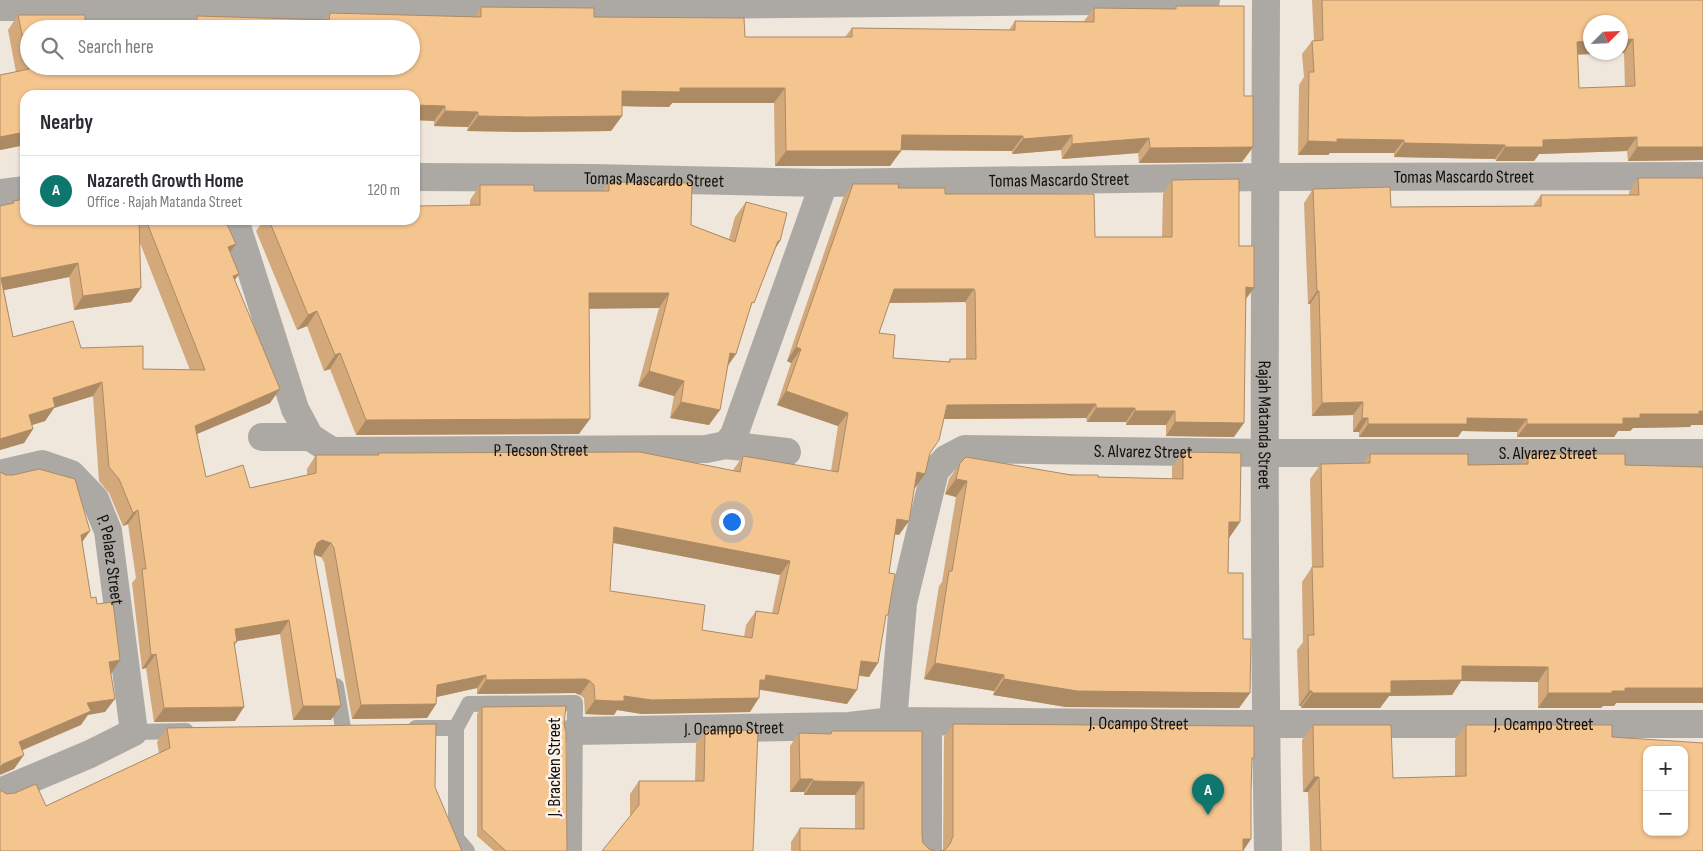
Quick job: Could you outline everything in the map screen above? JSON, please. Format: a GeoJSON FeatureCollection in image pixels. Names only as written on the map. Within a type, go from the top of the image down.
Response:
{"type":"FeatureCollection","features":[{"type":"Feature","properties":{"kind":"street"},"geometry":{"type":"LineString","coordinates":[[0,7],[592,6],[1206,0]]}},
{"type":"Feature","properties":{"kind":"street","name":"Rajah Matanda Street"},"geometry":{"type":"LineString","coordinates":[[1266,0],[1265,723],[1268,851]]}},
{"type":"Feature","properties":{"kind":"street","name":"Tomas Mascardo Street"},"geometry":{"type":"LineString","coordinates":[[420,177],[592,178],[824,183],[1266,177],[1703,176]]}},
{"type":"Feature","properties":{"kind":"street"},"geometry":{"type":"LineString","coordinates":[[726,445],[734,435],[824,183]]}},
{"type":"Feature","properties":{"kind":"street"},"geometry":{"type":"LineString","coordinates":[[0,193],[20,191]]}},
{"type":"Feature","properties":{"kind":"street","name":"P. Tecson Street"},"geometry":{"type":"LineString","coordinates":[[237,225],[295,409],[310,437],[332,451],[706,449],[726,445],[786,452]]}},
{"type":"Feature","properties":{"kind":"street"},"geometry":{"type":"LineString","coordinates":[[262,437],[310,437]]}},
{"type":"Feature","properties":{"kind":"street","name":"S. Alvarez Street"},"geometry":{"type":"LineString","coordinates":[[893,721],[903,604],[935,471],[946,459],[965,449],[1265,453],[1703,453]]}},
{"type":"Feature","properties":{"kind":"street","name":"P. Pelaez Street"},"geometry":{"type":"LineString","coordinates":[[0,474],[42,464],[70,474],[94,499],[108,531],[134,732]]}},
{"type":"Feature","properties":{"kind":"street","name":"J. Ocampo Street"},"geometry":{"type":"LineString","coordinates":[[575,732],[849,726],[893,721],[1703,724]]}},
{"type":"Feature","properties":{"kind":"street"},"geometry":{"type":"LineString","coordinates":[[928,722],[928,849]]}},
{"type":"Feature","properties":{"kind":"street"},"geometry":{"type":"LineString","coordinates":[[0,792],[90,754],[134,732]]}},
{"type":"Feature","properties":{"kind":"lane"},"geometry":{"type":"LineString","coordinates":[[333,670],[344,728]]}},
{"type":"Feature","properties":{"kind":"lane","name":"J. Bracken Street"},"geometry":{"type":"LineString","coordinates":[[467,851],[456,838],[456,728],[469,704],[574,703],[574,851]]}},
{"type":"Feature","properties":{"kind":"lane"},"geometry":{"type":"LineString","coordinates":[[324,729],[362,728]]}},
{"type":"Feature","properties":{"kind":"lane"},"geometry":{"type":"LineString","coordinates":[[400,728],[456,728]]}},
{"type":"Feature","properties":{"kind":"lane"},"geometry":{"type":"LineString","coordinates":[[134,732],[204,730]]}},
{"type":"Feature","properties":{"kind":"building"},"geometry":{"type":"Polygon","coordinates":[[[1322,0],[1703,0],[1703,147],[1637,147],[1637,137],[1543,140],[1543,147],[1404,143],[1404,140],[1337,139],[1337,142],[1308,141],[1309,72],[1314,72],[1312,41],[1323,40],[1322,0]],[[1583,15],[1583,42],[1577,42],[1579,88],[1635,86],[1633,39],[1628,39],[1628,15],[1583,15]]]}},
{"type":"Feature","properties":{"kind":"building"},"geometry":{"type":"Polygon","coordinates":[[[1176,6],[1244,6],[1244,96],[1253,96],[1253,147],[1150,148],[1149,138],[1072,144],[1072,135],[1023,139],[1023,136],[902,135],[901,151],[786,151],[785,88],[680,88],[680,92],[622,91],[622,116],[529,117],[478,116],[478,112],[445,111],[445,106],[420,105],[420,90],[20,90],[20,133],[0,137],[0,75],[20,71],[20,75],[420,75],[420,20],[329,20],[330,13],[481,17],[481,7],[594,8],[594,17],[744,18],[745,37],[852,37],[852,28],[1015,30],[1015,21],[1094,22],[1094,8],[1176,9],[1176,6]]]}},
{"type":"Feature","properties":{"kind":"building"},"geometry":{"type":"Polygon","coordinates":[[[18,15],[85,15],[85,20],[20,20],[20,25],[18,15]]]}},
{"type":"Feature","properties":{"kind":"building"},"geometry":{"type":"Polygon","coordinates":[[[197,16],[329,20],[197,20],[197,16]]]}},
{"type":"Feature","properties":{"kind":"building"},"geometry":{"type":"Polygon","coordinates":[[[1638,178],[1703,178],[1703,411],[1699,411],[1699,414],[1640,414],[1640,418],[1623,418],[1623,424],[1527,424],[1527,419],[1467,418],[1467,424],[1368,424],[1368,418],[1362,418],[1363,402],[1322,403],[1319,291],[1317,291],[1313,189],[1390,187],[1391,207],[1541,206],[1541,195],[1639,195],[1638,178]]]}},
{"type":"Feature","properties":{"kind":"building"},"geometry":{"type":"Polygon","coordinates":[[[1239,179],[1239,246],[1254,246],[1254,288],[1246,287],[1244,423],[1175,422],[1175,411],[1135,411],[1135,408],[1096,408],[1096,404],[947,405],[939,440],[930,453],[925,474],[917,472],[909,521],[897,519],[889,573],[895,574],[878,663],[861,661],[857,690],[766,675],[765,680],[760,680],[759,698],[652,700],[624,696],[624,701],[613,701],[595,700],[594,685],[585,679],[486,680],[486,675],[437,685],[436,704],[361,705],[334,548],[331,543],[322,540],[317,543],[314,552],[341,706],[303,706],[289,620],[235,629],[237,642],[234,642],[244,707],[164,708],[156,654],[151,655],[142,569],[146,569],[138,510],[133,513],[119,479],[109,467],[102,382],[53,398],[55,407],[29,415],[33,429],[0,439],[0,206],[14,203],[13,201],[20,200],[20,225],[139,225],[141,288],[83,296],[78,263],[1,278],[13,337],[73,321],[81,348],[143,346],[143,369],[205,370],[148,225],[227,225],[236,244],[228,247],[239,274],[233,276],[280,389],[195,426],[206,477],[243,465],[250,488],[316,473],[316,455],[379,455],[378,453],[640,452],[740,472],[743,456],[838,472],[848,413],[786,391],[801,349],[796,347],[853,184],[899,184],[898,188],[945,188],[945,194],[1094,194],[1095,237],[1172,237],[1172,180],[1239,179]],[[894,289],[879,333],[895,335],[893,358],[950,362],[950,359],[976,359],[974,289],[894,289]],[[614,527],[610,591],[705,605],[702,630],[752,638],[756,611],[778,614],[790,561],[614,527]]]}},
{"type":"Feature","properties":{"kind":"building"},"geometry":{"type":"Polygon","coordinates":[[[609,182],[692,183],[691,225],[735,242],[746,202],[787,213],[780,241],[778,241],[754,303],[752,302],[736,354],[730,353],[720,410],[681,402],[684,381],[649,371],[669,293],[589,293],[590,419],[366,420],[340,353],[335,355],[317,311],[308,315],[271,225],[420,225],[420,206],[480,205],[480,185],[534,185],[534,191],[609,191],[609,182]]]}},
{"type":"Feature","properties":{"kind":"building"},"geometry":{"type":"Polygon","coordinates":[[[1183,452],[1241,453],[1240,522],[1229,522],[1228,573],[1243,573],[1243,639],[1251,639],[1250,693],[1077,691],[1004,679],[1004,675],[935,663],[949,571],[952,571],[967,481],[956,479],[960,463],[966,457],[1071,475],[1183,479],[1183,452]]]}},
{"type":"Feature","properties":{"kind":"building"},"geometry":{"type":"Polygon","coordinates":[[[1370,454],[1468,454],[1468,465],[1528,464],[1528,454],[1625,454],[1625,465],[1703,467],[1703,688],[1625,688],[1625,691],[1612,691],[1612,693],[1548,693],[1548,667],[1462,666],[1462,680],[1391,681],[1391,693],[1312,693],[1312,691],[1309,691],[1308,635],[1314,635],[1312,567],[1323,567],[1321,464],[1370,463],[1370,454]]]}},
{"type":"Feature","properties":{"kind":"building"},"geometry":{"type":"Polygon","coordinates":[[[39,469],[75,479],[90,531],[81,535],[91,598],[96,597],[97,604],[113,602],[120,660],[109,662],[115,699],[87,703],[91,711],[19,742],[24,755],[0,767],[0,472],[6,475],[13,475],[39,469]]]}},
{"type":"Feature","properties":{"kind":"building"},"geometry":{"type":"Polygon","coordinates":[[[566,706],[564,724],[566,732],[567,851],[506,851],[482,829],[482,707],[566,706]]]}},
{"type":"Feature","properties":{"kind":"building"},"geometry":{"type":"Polygon","coordinates":[[[436,724],[435,787],[462,851],[0,851],[0,790],[7,794],[15,793],[36,784],[46,806],[170,748],[167,728],[436,724]]]}},
{"type":"Feature","properties":{"kind":"building"},"geometry":{"type":"Polygon","coordinates":[[[953,724],[1254,726],[1251,839],[1243,839],[1243,851],[939,851],[945,850],[953,836],[953,724]]]}},
{"type":"Feature","properties":{"kind":"building"},"geometry":{"type":"Polygon","coordinates":[[[1313,725],[1391,725],[1393,778],[1466,776],[1466,725],[1612,725],[1612,737],[1703,743],[1703,851],[1321,851],[1319,777],[1314,777],[1313,725]]]}},
{"type":"Feature","properties":{"kind":"building"},"geometry":{"type":"Polygon","coordinates":[[[756,730],[758,732],[753,851],[602,851],[639,805],[639,781],[704,781],[705,731],[756,730]]]}},
{"type":"Feature","properties":{"kind":"building"},"geometry":{"type":"Polygon","coordinates":[[[832,731],[922,731],[922,836],[923,843],[929,849],[936,851],[800,851],[800,828],[864,829],[864,782],[800,779],[799,733],[831,734],[832,731]]]}},
{"type":"Feature","properties":{"kind":"place","name":"Nazareth Growth Home"},"geometry":{"type":"Point","coordinates":[1208,815]}}]}
